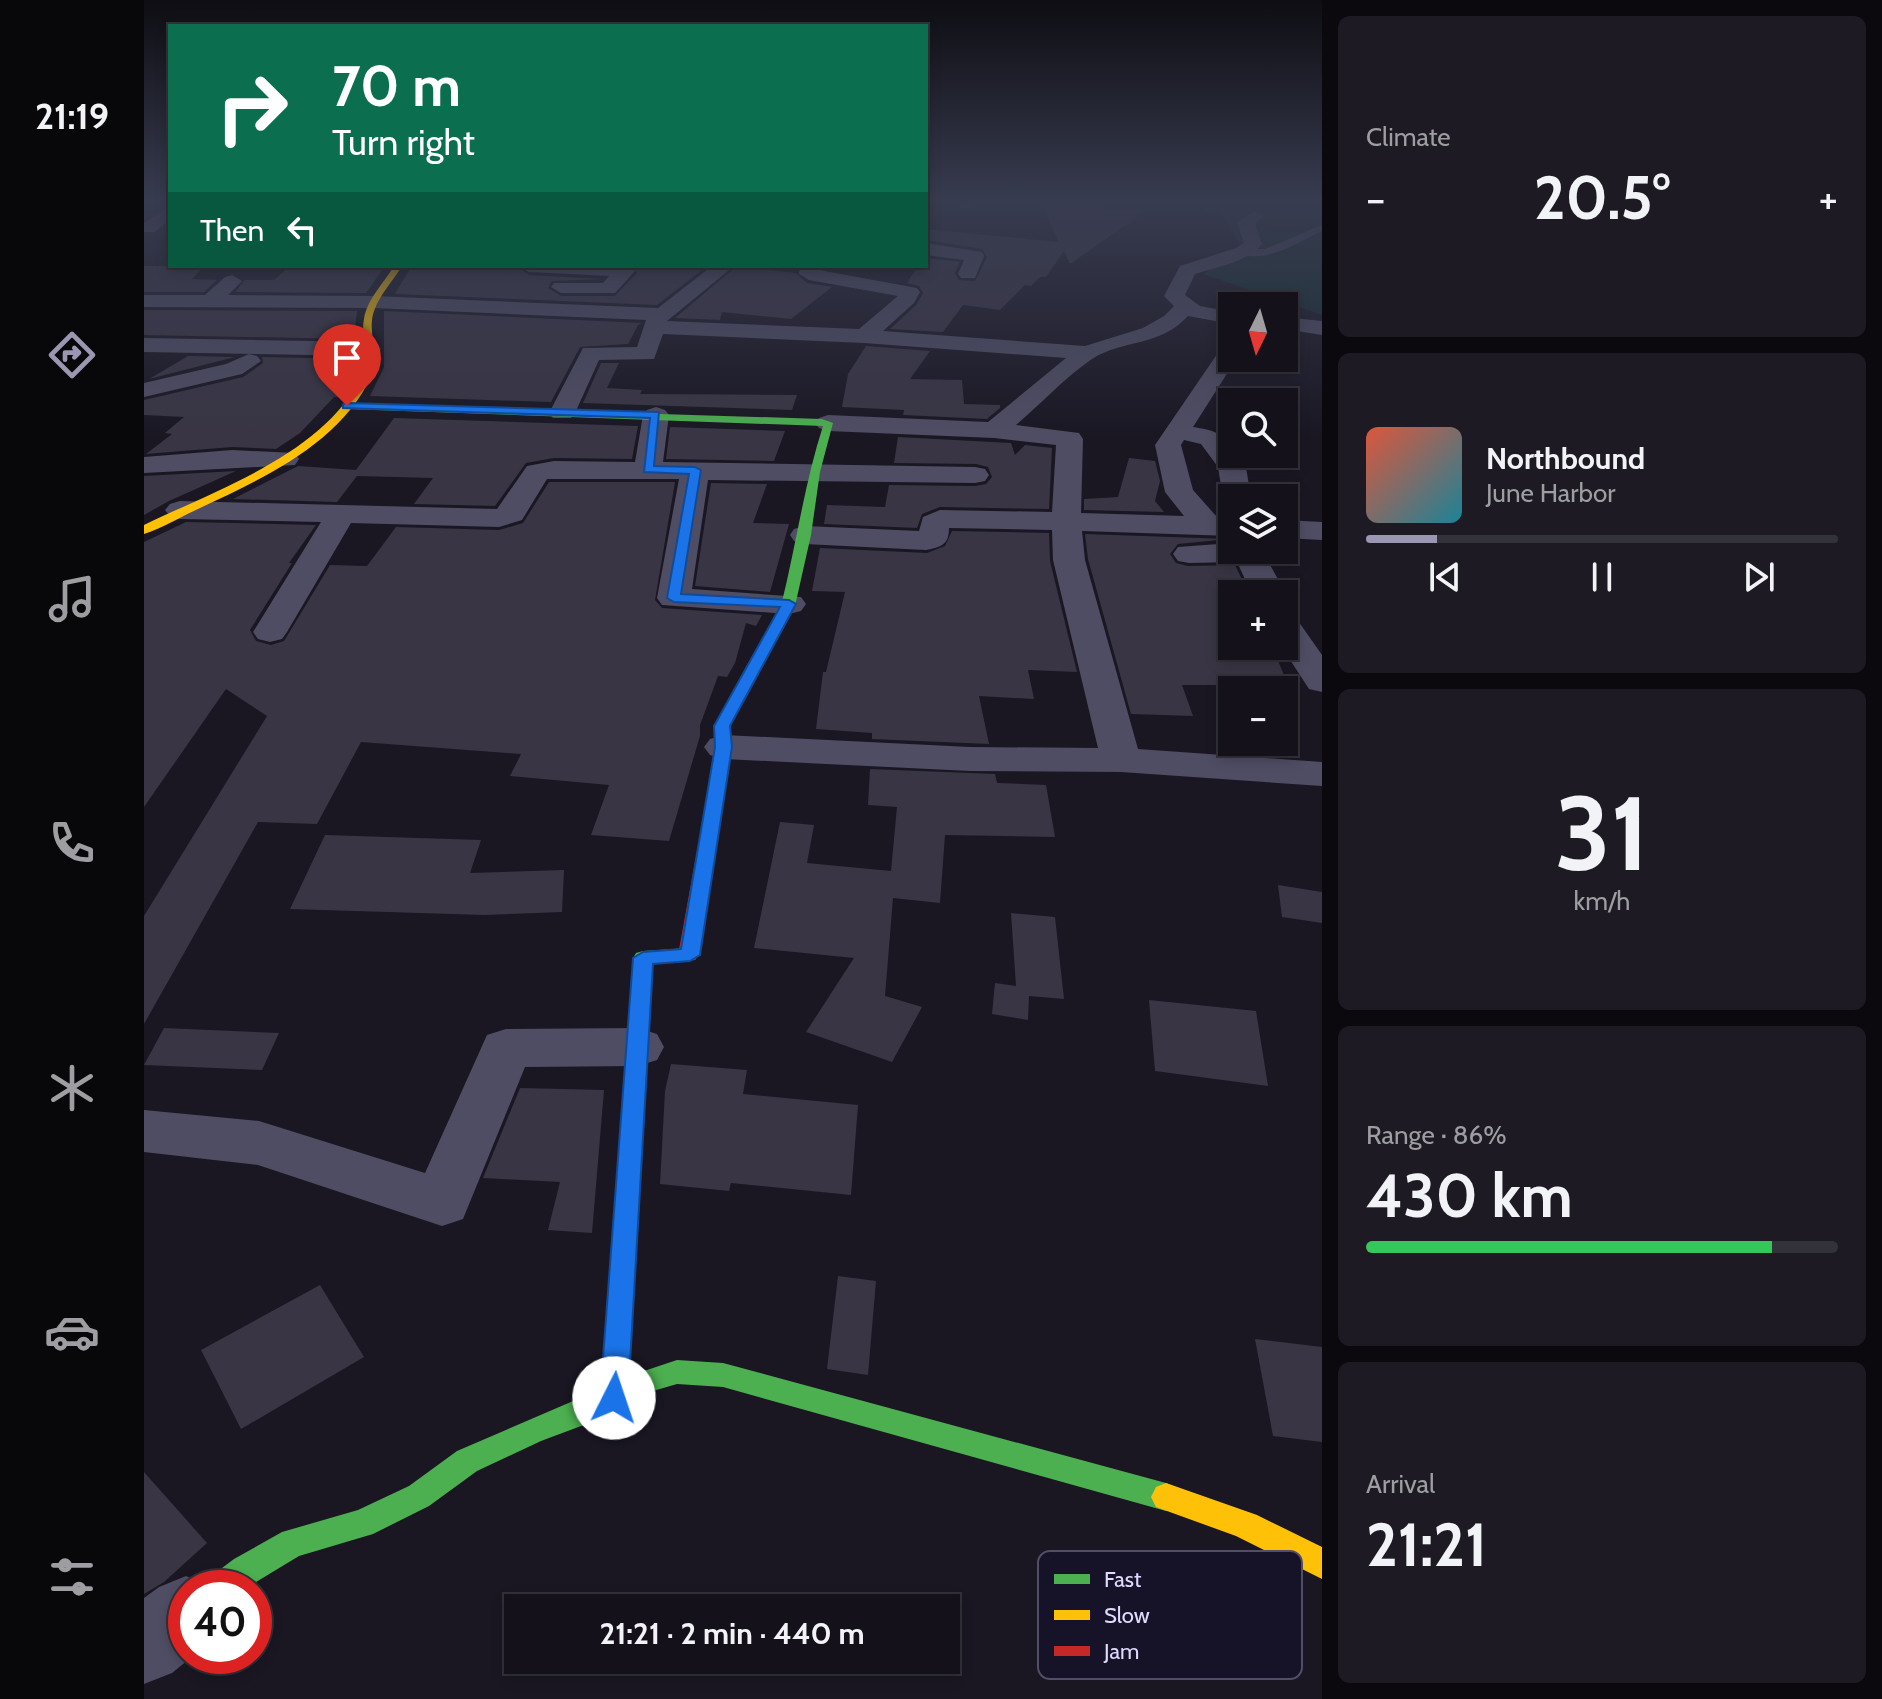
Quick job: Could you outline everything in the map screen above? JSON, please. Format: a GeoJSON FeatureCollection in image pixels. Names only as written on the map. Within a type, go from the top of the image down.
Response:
{"type":"FeatureCollection","features":[{"type":"Feature","properties":{"kind":"street"},"geometry":{"type":"LineString","coordinates":[[210,301],[236,278]]}},
{"type":"Feature","properties":{"kind":"street"},"geometry":{"type":"LineString","coordinates":[[144,530],[305,447],[347,406],[368,371],[370,349],[367,322],[374,302],[391,278]]}},
{"type":"Feature","properties":{"kind":"street"},"geometry":{"type":"LineString","coordinates":[[518,308],[540,288],[608,289],[618,278]]}},
{"type":"Feature","properties":{"kind":"street"},"geometry":{"type":"LineString","coordinates":[[562,413],[591,353],[646,354],[656,320],[709,278]]}},
{"type":"Feature","properties":{"kind":"street"},"geometry":{"type":"LineString","coordinates":[[833,278],[910,292],[907,299],[864,336]]}},
{"type":"Feature","properties":{"kind":"street"},"geometry":{"type":"LineString","coordinates":[[1183,278],[1174,296],[1193,311],[1218,315]]}},
{"type":"Feature","properties":{"kind":"street"},"geometry":{"type":"LineString","coordinates":[[144,301],[374,302],[518,308],[1086,353],[1151,333],[1172,321],[1186,306]]}},
{"type":"Feature","properties":{"kind":"street"},"geometry":{"type":"LineString","coordinates":[[1298,325],[1322,328]]}},
{"type":"Feature","properties":{"kind":"street"},"geometry":{"type":"LineString","coordinates":[[144,345],[370,349]]}},
{"type":"Feature","properties":{"kind":"street"},"geometry":{"type":"LineString","coordinates":[[144,390],[244,366],[263,349]]}},
{"type":"Feature","properties":{"kind":"street"},"geometry":{"type":"LineString","coordinates":[[994,430],[1086,353]]}},
{"type":"Feature","properties":{"kind":"street"},"geometry":{"type":"LineString","coordinates":[[1218,370],[1168,445],[1179,492],[1218,525]]}},
{"type":"Feature","properties":{"kind":"street"},"geometry":{"type":"LineString","coordinates":[[156,413],[202,383]]}},
{"type":"Feature","properties":{"kind":"street"},"geometry":{"type":"LineString","coordinates":[[347,406],[656,415],[994,430],[1070,439],[1066,521],[1069,560],[1121,760]]}},
{"type":"Feature","properties":{"kind":"street"},"geometry":{"type":"LineString","coordinates":[[648,470],[656,415]]}},
{"type":"Feature","properties":{"kind":"street"},"geometry":{"type":"LineString","coordinates":[[614,1398],[643,958],[690,955],[724,747],[722,726],[789,604],[805,535],[814,472],[828,423]]}},
{"type":"Feature","properties":{"kind":"street"},"geometry":{"type":"LineString","coordinates":[[1177,431],[1210,438],[1232,467],[1235,484]]}},
{"type":"Feature","properties":{"kind":"street"},"geometry":{"type":"LineString","coordinates":[[144,465],[222,459],[285,459]]}},
{"type":"Feature","properties":{"kind":"street"},"geometry":{"type":"LineString","coordinates":[[180,510],[499,518],[512,514],[534,476],[544,469],[975,475]]}},
{"type":"Feature","properties":{"kind":"street"},"geometry":{"type":"LineString","coordinates":[[695,470],[674,598],[789,604]]}},
{"type":"Feature","properties":{"kind":"street"},"geometry":{"type":"LineString","coordinates":[[270,632],[341,515]]}},
{"type":"Feature","properties":{"kind":"street"},"geometry":{"type":"LineString","coordinates":[[805,535],[926,541],[934,538],[934,523],[940,519],[1066,521],[1218,536]]}},
{"type":"Feature","properties":{"kind":"street"},"geometry":{"type":"LineString","coordinates":[[1298,530],[1322,531]]}},
{"type":"Feature","properties":{"kind":"street"},"geometry":{"type":"LineString","coordinates":[[1189,555],[1218,544]]}},
{"type":"Feature","properties":{"kind":"street"},"geometry":{"type":"LineString","coordinates":[[1298,646],[1322,681]]}},
{"type":"Feature","properties":{"kind":"street"},"geometry":{"type":"LineString","coordinates":[[724,747],[970,759],[1121,760],[1322,774]]}},
{"type":"Feature","properties":{"kind":"street"},"geometry":{"type":"LineString","coordinates":[[144,1131],[259,1143],[442,1202],[506,1048],[638,1047]]}},
{"type":"Feature","properties":{"kind":"street"},"geometry":{"type":"LineString","coordinates":[[245,1570],[293,1543],[362,1524],[419,1496],[467,1461],[614,1398],[648,1380],[677,1372],[723,1375],[1216,1511],[1256,1527],[1299,1551]]}},
{"type":"Feature","properties":{"kind":"street"},"geometry":{"type":"LineString","coordinates":[[1302,1553],[1322,1564]]}},
{"type":"Feature","properties":{"kind":"street"},"geometry":{"type":"LineString","coordinates":[[144,1645],[168,1627]]}},
{"type":"Feature","properties":{"kind":"green space"},"geometry":{"type":"Polygon","coordinates":[[[1215,278],[1322,278],[1322,315],[1298,307],[1298,292],[1255,292],[1215,278]]]}},
{"type":"Feature","properties":{"kind":"building"},"geometry":{"type":"Polygon","coordinates":[[[144,278],[217,280],[204,292],[144,292],[144,278]]]}},
{"type":"Feature","properties":{"kind":"building"},"geometry":{"type":"Polygon","coordinates":[[[376,278],[366,293],[235,292],[245,280],[376,278]]]}},
{"type":"Feature","properties":{"kind":"building"},"geometry":{"type":"Polygon","coordinates":[[[404,278],[603,279],[552,281],[548,288],[561,296],[615,296],[632,278],[691,278],[657,305],[395,294],[404,278]]]}},
{"type":"Feature","properties":{"kind":"building"},"geometry":{"type":"Polygon","coordinates":[[[722,278],[802,278],[807,283],[832,287],[791,319],[722,312],[720,320],[675,318],[722,278]]]}},
{"type":"Feature","properties":{"kind":"building"},"geometry":{"type":"Polygon","coordinates":[[[910,278],[975,281],[976,278],[1039,278],[1031,286],[1025,285],[1000,310],[963,305],[943,332],[890,329],[916,305],[923,293],[919,286],[907,283],[910,278]]]}},
{"type":"Feature","properties":{"kind":"building"},"geometry":{"type":"Polygon","coordinates":[[[144,310],[357,311],[354,339],[144,335],[144,310]]]}},
{"type":"Feature","properties":{"kind":"building"},"geometry":{"type":"Polygon","coordinates":[[[384,311],[642,323],[628,344],[580,347],[551,402],[370,396],[384,367],[384,311]]]}},
{"type":"Feature","properties":{"kind":"building"},"geometry":{"type":"Polygon","coordinates":[[[866,346],[930,351],[910,379],[962,380],[964,404],[1000,405],[1000,408],[987,419],[903,415],[904,410],[842,407],[848,374],[866,346]]]}},
{"type":"Feature","properties":{"kind":"building"},"geometry":{"type":"Polygon","coordinates":[[[188,356],[235,357],[149,379],[188,356]]]}},
{"type":"Feature","properties":{"kind":"building"},"geometry":{"type":"Polygon","coordinates":[[[262,357],[355,359],[353,372],[339,397],[334,397],[300,433],[276,449],[232,447],[146,454],[172,434],[165,433],[184,417],[144,415],[144,400],[243,377],[263,363],[262,357]]]}},
{"type":"Feature","properties":{"kind":"building"},"geometry":{"type":"Polygon","coordinates":[[[601,363],[619,363],[607,388],[642,390],[640,394],[797,395],[792,410],[583,403],[601,363]]]}},
{"type":"Feature","properties":{"kind":"building"},"geometry":{"type":"Polygon","coordinates":[[[394,418],[638,426],[632,459],[554,458],[526,463],[495,506],[414,504],[433,478],[357,476],[337,502],[233,499],[298,466],[356,470],[394,418]]]}},
{"type":"Feature","properties":{"kind":"building"},"geometry":{"type":"Polygon","coordinates":[[[670,427],[785,431],[774,461],[666,459],[670,427]]]}},
{"type":"Feature","properties":{"kind":"building"},"geometry":{"type":"Polygon","coordinates":[[[898,437],[1011,443],[1015,455],[1025,445],[1052,448],[1049,509],[940,507],[922,514],[917,528],[824,524],[827,505],[885,507],[889,485],[975,486],[986,484],[992,477],[988,467],[976,464],[894,463],[898,437]]]}},
{"type":"Feature","properties":{"kind":"building"},"geometry":{"type":"Polygon","coordinates":[[[1129,458],[1155,461],[1160,481],[1155,501],[1164,512],[1084,510],[1084,499],[1118,497],[1129,458]]]}},
{"type":"Feature","properties":{"kind":"building"},"geometry":{"type":"Polygon","coordinates":[[[236,471],[169,501],[144,515],[144,476],[236,471]]]}},
{"type":"Feature","properties":{"kind":"building"},"geometry":{"type":"Polygon","coordinates":[[[549,482],[675,482],[655,600],[662,608],[762,615],[756,626],[746,623],[735,663],[727,677],[718,676],[700,725],[700,736],[669,841],[591,835],[609,785],[510,776],[521,754],[361,742],[317,824],[258,822],[144,1024],[144,916],[267,716],[226,689],[144,807],[144,542],[186,522],[316,525],[289,563],[292,563],[250,630],[256,641],[271,645],[284,641],[330,565],[367,566],[396,527],[499,530],[523,523],[549,482]]]}},
{"type":"Feature","properties":{"kind":"building"},"geometry":{"type":"Polygon","coordinates":[[[711,483],[767,484],[753,523],[789,524],[770,592],[695,586],[711,483]]]}},
{"type":"Feature","properties":{"kind":"building"},"geometry":{"type":"Polygon","coordinates":[[[952,531],[1049,533],[1050,561],[1077,672],[1028,670],[1034,699],[979,696],[989,744],[872,739],[872,733],[816,729],[823,672],[826,672],[845,592],[812,591],[820,548],[927,553],[945,546],[952,531]]]}},
{"type":"Feature","properties":{"kind":"building"},"geometry":{"type":"Polygon","coordinates":[[[1085,534],[1218,539],[1178,544],[1170,554],[1176,563],[1188,566],[1235,565],[1242,580],[1218,580],[1218,660],[1278,660],[1284,676],[1218,676],[1218,685],[1182,685],[1193,716],[1131,714],[1088,559],[1085,534]]]}},
{"type":"Feature","properties":{"kind":"building"},"geometry":{"type":"Polygon","coordinates":[[[870,769],[995,774],[997,783],[1046,785],[1055,837],[945,835],[940,903],[893,898],[885,996],[922,1007],[892,1062],[806,1032],[854,958],[754,948],[780,822],[814,825],[807,863],[891,871],[897,807],[868,805],[870,769]]]}},
{"type":"Feature","properties":{"kind":"building"},"geometry":{"type":"Polygon","coordinates":[[[325,835],[481,840],[470,873],[564,870],[562,912],[485,915],[290,909],[325,835]]]}},
{"type":"Feature","properties":{"kind":"building"},"geometry":{"type":"Polygon","coordinates":[[[1278,885],[1322,892],[1322,923],[1282,917],[1278,885]]]}},
{"type":"Feature","properties":{"kind":"building"},"geometry":{"type":"Polygon","coordinates":[[[1011,913],[1055,917],[1064,999],[1029,996],[1028,1020],[992,1014],[995,983],[1016,986],[1011,913]]]}},
{"type":"Feature","properties":{"kind":"building"},"geometry":{"type":"Polygon","coordinates":[[[1149,1000],[1256,1011],[1268,1086],[1155,1071],[1149,1000]]]}},
{"type":"Feature","properties":{"kind":"building"},"geometry":{"type":"Polygon","coordinates":[[[164,1028],[279,1033],[262,1070],[144,1065],[164,1028]]]}},
{"type":"Feature","properties":{"kind":"building"},"geometry":{"type":"Polygon","coordinates":[[[671,1064],[747,1070],[743,1094],[858,1105],[851,1195],[731,1183],[729,1191],[660,1184],[665,1091],[671,1064]]]}},
{"type":"Feature","properties":{"kind":"building"},"geometry":{"type":"Polygon","coordinates":[[[520,1088],[604,1090],[592,1233],[548,1230],[560,1182],[483,1178],[520,1088]]]}},
{"type":"Feature","properties":{"kind":"building"},"geometry":{"type":"Polygon","coordinates":[[[838,1276],[876,1281],[868,1375],[827,1369],[838,1276]]]}},
{"type":"Feature","properties":{"kind":"building"},"geometry":{"type":"Polygon","coordinates":[[[320,1285],[364,1357],[241,1429],[201,1350],[320,1285]]]}},
{"type":"Feature","properties":{"kind":"building"},"geometry":{"type":"Polygon","coordinates":[[[1255,1339],[1322,1347],[1322,1442],[1273,1436],[1255,1339]]]}},
{"type":"Feature","properties":{"kind":"building"},"geometry":{"type":"Polygon","coordinates":[[[144,1472],[207,1543],[177,1570],[168,1570],[168,1578],[144,1594],[144,1472]]]}},
{"type":"Feature","properties":{"kind":"traffic: fast"},"geometry":{"type":"LineString","coordinates":[[347,406],[822,422],[829,425],[814,472],[805,535],[788,606]]}},
{"type":"Feature","properties":{"kind":"traffic: fast"},"geometry":{"type":"LineString","coordinates":[[614,1398],[643,958],[688,955]]}},
{"type":"Feature","properties":{"kind":"traffic: fast"},"geometry":{"type":"LineString","coordinates":[[245,1570],[293,1543],[362,1524],[419,1496],[467,1461],[534,1430],[579,1414],[648,1380],[677,1372],[723,1375],[1166,1497]]}},
{"type":"Feature","properties":{"kind":"traffic: slow"},"geometry":{"type":"LineString","coordinates":[[144,530],[270,468],[328,427],[350,402],[367,374],[370,312],[390,278]]}},
{"type":"Feature","properties":{"kind":"traffic: slow"},"geometry":{"type":"LineString","coordinates":[[1166,1497],[1246,1525],[1298,1551]]}},
{"type":"Feature","properties":{"kind":"traffic: slow"},"geometry":{"type":"LineString","coordinates":[[1302,1553],[1322,1564]]}},
{"type":"Feature","properties":{"kind":"traffic: jam"},"geometry":{"type":"LineString","coordinates":[[688,955],[724,747],[722,726],[788,606]]}},
{"type":"Feature","properties":{"kind":"route"},"geometry":{"type":"LineString","coordinates":[[347,406],[656,415],[648,470],[695,470],[674,598],[789,604],[722,726],[724,747],[690,955],[643,958],[614,1398]]}}]}
